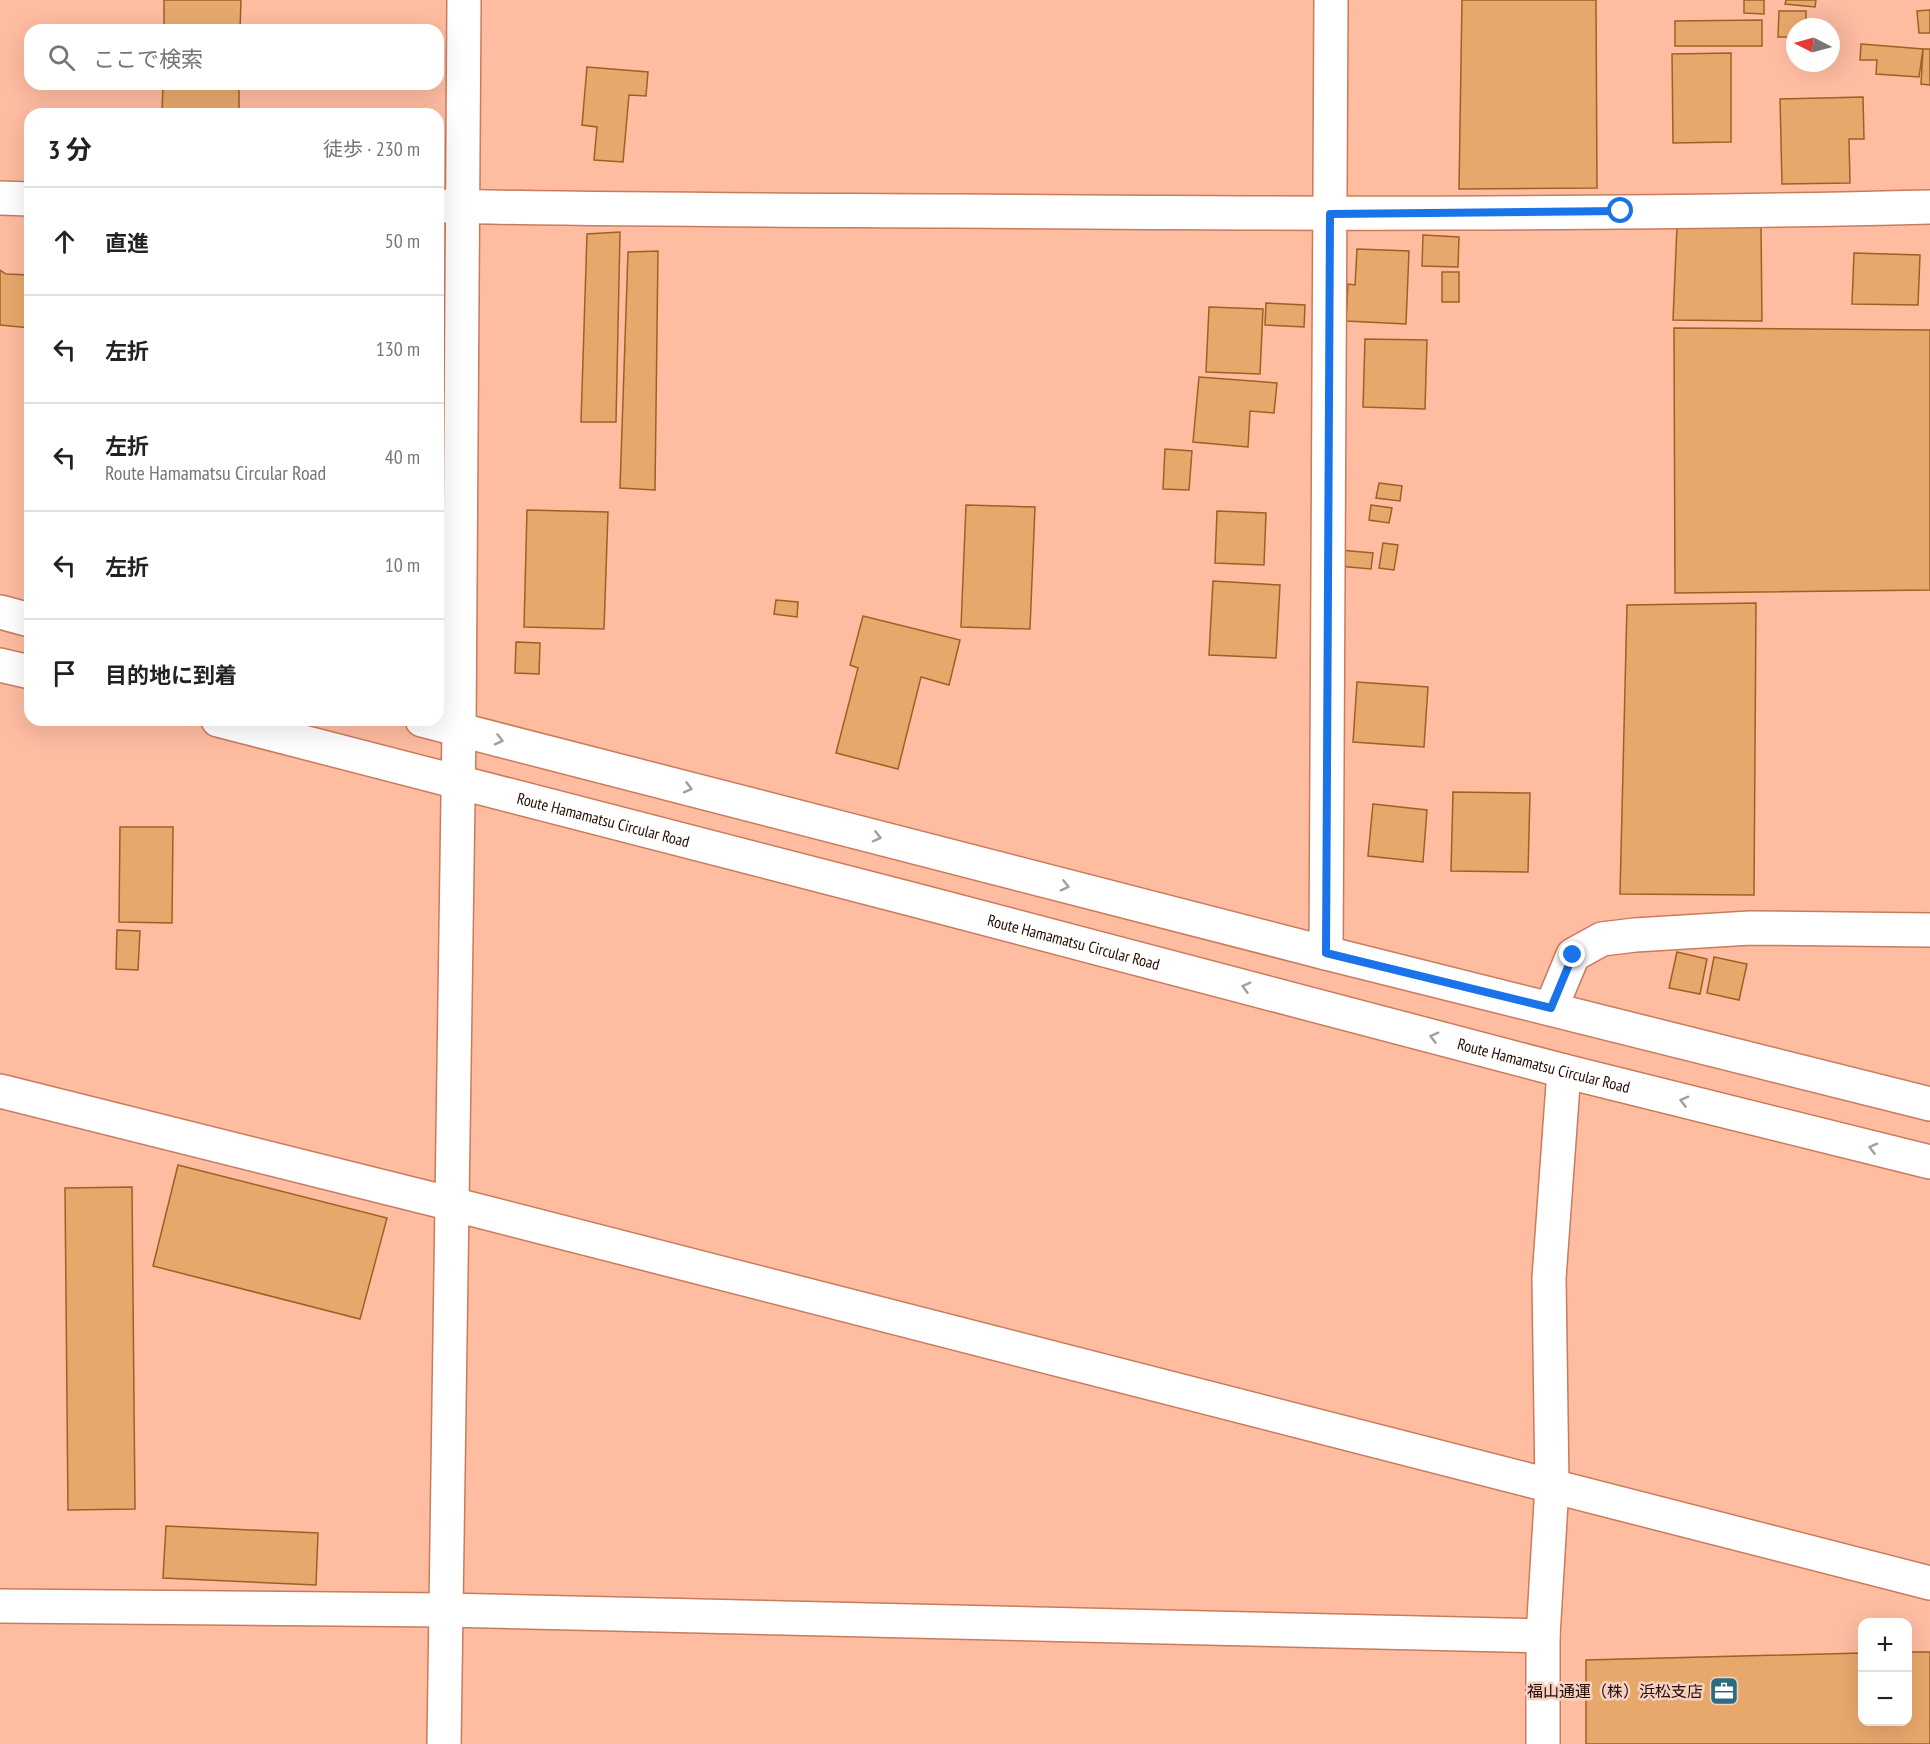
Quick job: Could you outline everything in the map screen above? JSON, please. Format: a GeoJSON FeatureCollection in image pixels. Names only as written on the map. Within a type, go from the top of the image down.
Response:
{"type":"FeatureCollection","features":[{"type":"Feature","properties":{"kind":"street"},"geometry":{"type":"LineString","coordinates":[[444,1744],[459,781],[451,207],[464,0]]}},
{"type":"Feature","properties":{"kind":"street"},"geometry":{"type":"LineString","coordinates":[[1326,953],[1331,0]]}},
{"type":"Feature","properties":{"kind":"street"},"geometry":{"type":"LineString","coordinates":[[0,198],[24,199]]}},
{"type":"Feature","properties":{"kind":"street"},"geometry":{"type":"LineString","coordinates":[[451,207],[1330,214],[1744,212],[1930,207]]}},
{"type":"Feature","properties":{"kind":"street"},"geometry":{"type":"LineString","coordinates":[[0,612],[24,618]]}},
{"type":"Feature","properties":{"kind":"street"},"geometry":{"type":"LineString","coordinates":[[0,665],[24,671]]}},
{"type":"Feature","properties":{"kind":"street","name":"Route Hamamatsu Circular Road"},"geometry":{"type":"LineString","coordinates":[[242,726],[1564,1071],[1930,1162]]}},
{"type":"Feature","properties":{"kind":"street"},"geometry":{"type":"LineString","coordinates":[[444,726],[1326,953],[1930,1104]]}},
{"type":"Feature","properties":{"kind":"street"},"geometry":{"type":"LineString","coordinates":[[1551,1008],[1573,955],[1602,939],[1635,934],[1750,928],[1930,930]]}},
{"type":"Feature","properties":{"kind":"street"},"geometry":{"type":"LineString","coordinates":[[1543,1744],[1543,1636],[1551,1486],[1549,1278],[1564,1071]]}},
{"type":"Feature","properties":{"kind":"street"},"geometry":{"type":"LineString","coordinates":[[0,1091],[452,1204],[1930,1583]]}},
{"type":"Feature","properties":{"kind":"street"},"geometry":{"type":"LineString","coordinates":[[0,1606],[445,1610],[1543,1636]]}},
{"type":"Feature","properties":{"kind":"building"},"geometry":{"type":"Polygon","coordinates":[[[164,0],[241,0],[240,24],[164,24],[164,0]]]}},
{"type":"Feature","properties":{"kind":"building"},"geometry":{"type":"Polygon","coordinates":[[[1462,0],[1596,0],[1597,188],[1459,189],[1462,0]]]}},
{"type":"Feature","properties":{"kind":"building"},"geometry":{"type":"Polygon","coordinates":[[[1744,0],[1764,0],[1764,14],[1744,13],[1744,0]]]}},
{"type":"Feature","properties":{"kind":"building"},"geometry":{"type":"Polygon","coordinates":[[[1786,0],[1816,0],[1815,7],[1785,4],[1786,0]]]}},
{"type":"Feature","properties":{"kind":"building"},"geometry":{"type":"Polygon","coordinates":[[[1930,10],[1930,33],[1919,33],[1917,11],[1930,10]]]}},
{"type":"Feature","properties":{"kind":"building"},"geometry":{"type":"Polygon","coordinates":[[[1779,11],[1806,11],[1806,18],[1786,18],[1786,37],[1778,37],[1779,11]]]}},
{"type":"Feature","properties":{"kind":"building"},"geometry":{"type":"Polygon","coordinates":[[[1762,20],[1762,46],[1675,46],[1675,21],[1762,20]]]}},
{"type":"Feature","properties":{"kind":"building"},"geometry":{"type":"Polygon","coordinates":[[[1861,44],[1923,49],[1919,77],[1876,74],[1877,60],[1860,60],[1861,44]]]}},
{"type":"Feature","properties":{"kind":"building"},"geometry":{"type":"Polygon","coordinates":[[[1923,49],[1930,49],[1930,85],[1921,84],[1923,49]]]}},
{"type":"Feature","properties":{"kind":"building"},"geometry":{"type":"Polygon","coordinates":[[[1731,53],[1731,142],[1673,143],[1672,54],[1731,53]]]}},
{"type":"Feature","properties":{"kind":"building"},"geometry":{"type":"Polygon","coordinates":[[[587,67],[648,72],[646,96],[629,95],[623,162],[594,160],[597,127],[582,125],[587,67]]]}},
{"type":"Feature","properties":{"kind":"building"},"geometry":{"type":"Polygon","coordinates":[[[163,90],[239,90],[239,108],[162,108],[163,90]]]}},
{"type":"Feature","properties":{"kind":"building"},"geometry":{"type":"Polygon","coordinates":[[[1863,97],[1864,139],[1849,139],[1850,183],[1782,184],[1780,99],[1863,97]]]}},
{"type":"Feature","properties":{"kind":"building"},"geometry":{"type":"Polygon","coordinates":[[[1761,225],[1762,321],[1673,320],[1677,227],[1761,225]]]}},
{"type":"Feature","properties":{"kind":"building"},"geometry":{"type":"Polygon","coordinates":[[[620,232],[616,422],[581,422],[587,234],[620,232]]]}},
{"type":"Feature","properties":{"kind":"building"},"geometry":{"type":"Polygon","coordinates":[[[1423,235],[1459,237],[1458,267],[1422,266],[1423,235]]]}},
{"type":"Feature","properties":{"kind":"building"},"geometry":{"type":"Polygon","coordinates":[[[1357,249],[1409,251],[1406,324],[1346,321],[1348,284],[1355,285],[1357,249]]]}},
{"type":"Feature","properties":{"kind":"building"},"geometry":{"type":"Polygon","coordinates":[[[658,251],[655,490],[620,488],[628,252],[658,251]]]}},
{"type":"Feature","properties":{"kind":"building"},"geometry":{"type":"Polygon","coordinates":[[[1854,253],[1920,255],[1918,305],[1852,304],[1854,253]]]}},
{"type":"Feature","properties":{"kind":"building"},"geometry":{"type":"Polygon","coordinates":[[[0,270],[6,274],[24,275],[24,327],[0,325],[0,270]]]}},
{"type":"Feature","properties":{"kind":"building"},"geometry":{"type":"Polygon","coordinates":[[[1442,272],[1459,272],[1459,302],[1442,302],[1442,272]]]}},
{"type":"Feature","properties":{"kind":"building"},"geometry":{"type":"Polygon","coordinates":[[[1266,303],[1305,305],[1304,327],[1265,325],[1266,303]]]}},
{"type":"Feature","properties":{"kind":"building"},"geometry":{"type":"Polygon","coordinates":[[[1209,307],[1263,309],[1260,374],[1206,372],[1209,307]]]}},
{"type":"Feature","properties":{"kind":"building"},"geometry":{"type":"Polygon","coordinates":[[[1674,328],[1930,330],[1930,590],[1675,593],[1674,328]]]}},
{"type":"Feature","properties":{"kind":"building"},"geometry":{"type":"Polygon","coordinates":[[[1365,339],[1427,340],[1425,409],[1363,407],[1365,339]]]}},
{"type":"Feature","properties":{"kind":"building"},"geometry":{"type":"Polygon","coordinates":[[[1199,377],[1277,383],[1274,413],[1250,411],[1248,447],[1193,442],[1199,377]]]}},
{"type":"Feature","properties":{"kind":"building"},"geometry":{"type":"Polygon","coordinates":[[[1165,449],[1192,451],[1189,490],[1163,489],[1165,449]]]}},
{"type":"Feature","properties":{"kind":"building"},"geometry":{"type":"Polygon","coordinates":[[[1379,483],[1402,486],[1400,501],[1376,498],[1379,483]]]}},
{"type":"Feature","properties":{"kind":"building"},"geometry":{"type":"Polygon","coordinates":[[[966,505],[1035,507],[1030,629],[961,627],[966,505]]]}},
{"type":"Feature","properties":{"kind":"building"},"geometry":{"type":"Polygon","coordinates":[[[1371,505],[1392,508],[1389,523],[1369,520],[1371,505]]]}},
{"type":"Feature","properties":{"kind":"building"},"geometry":{"type":"Polygon","coordinates":[[[527,510],[608,512],[604,629],[524,627],[527,510]]]}},
{"type":"Feature","properties":{"kind":"building"},"geometry":{"type":"Polygon","coordinates":[[[1217,511],[1266,513],[1264,565],[1215,563],[1217,511]]]}},
{"type":"Feature","properties":{"kind":"building"},"geometry":{"type":"Polygon","coordinates":[[[1383,543],[1398,545],[1394,570],[1379,568],[1383,543]]]}},
{"type":"Feature","properties":{"kind":"building"},"geometry":{"type":"Polygon","coordinates":[[[1340,550],[1373,553],[1371,569],[1338,566],[1340,550]]]}},
{"type":"Feature","properties":{"kind":"building"},"geometry":{"type":"Polygon","coordinates":[[[1213,581],[1280,585],[1276,658],[1209,655],[1213,581]]]}},
{"type":"Feature","properties":{"kind":"building"},"geometry":{"type":"Polygon","coordinates":[[[776,600],[798,602],[797,617],[774,614],[776,600]]]}},
{"type":"Feature","properties":{"kind":"building"},"geometry":{"type":"Polygon","coordinates":[[[1756,603],[1754,895],[1620,894],[1627,605],[1756,603]]]}},
{"type":"Feature","properties":{"kind":"building"},"geometry":{"type":"Polygon","coordinates":[[[863,616],[960,640],[949,685],[921,677],[898,769],[836,753],[858,668],[850,665],[863,616]]]}},
{"type":"Feature","properties":{"kind":"building"},"geometry":{"type":"Polygon","coordinates":[[[516,642],[540,643],[539,674],[515,673],[516,642]]]}},
{"type":"Feature","properties":{"kind":"building"},"geometry":{"type":"Polygon","coordinates":[[[1357,682],[1428,687],[1424,747],[1353,742],[1357,682]]]}},
{"type":"Feature","properties":{"kind":"building"},"geometry":{"type":"Polygon","coordinates":[[[1453,792],[1530,793],[1528,872],[1451,871],[1453,792]]]}},
{"type":"Feature","properties":{"kind":"building"},"geometry":{"type":"Polygon","coordinates":[[[1373,804],[1427,810],[1423,862],[1368,856],[1373,804]]]}},
{"type":"Feature","properties":{"kind":"building"},"geometry":{"type":"Polygon","coordinates":[[[120,827],[173,827],[172,923],[119,922],[120,827]]]}},
{"type":"Feature","properties":{"kind":"building"},"geometry":{"type":"Polygon","coordinates":[[[117,930],[140,931],[138,970],[116,969],[117,930]]]}},
{"type":"Feature","properties":{"kind":"building"},"geometry":{"type":"Polygon","coordinates":[[[1677,952],[1707,959],[1700,994],[1669,988],[1677,952]]]}},
{"type":"Feature","properties":{"kind":"building"},"geometry":{"type":"Polygon","coordinates":[[[1714,957],[1747,964],[1739,1000],[1707,993],[1714,957]]]}},
{"type":"Feature","properties":{"kind":"building"},"geometry":{"type":"Polygon","coordinates":[[[178,1165],[387,1218],[360,1319],[153,1266],[178,1165]]]}},
{"type":"Feature","properties":{"kind":"building"},"geometry":{"type":"Polygon","coordinates":[[[132,1187],[135,1509],[68,1510],[65,1188],[132,1187]]]}},
{"type":"Feature","properties":{"kind":"building"},"geometry":{"type":"Polygon","coordinates":[[[166,1526],[318,1533],[316,1585],[163,1578],[166,1526]]]}},
{"type":"Feature","properties":{"kind":"building","name":"福山通運（株）浜松支店"},"geometry":{"type":"Polygon","coordinates":[[[1912,1652],[1930,1652],[1930,1744],[1586,1744],[1586,1660],[1858,1653],[1858,1726],[1912,1726],[1912,1652]]]}},
{"type":"Feature","properties":{"kind":"place","name":"福山通運（株）浜松支店"},"geometry":{"type":"Point","coordinates":[1724,1691]}},
{"type":"Feature","properties":{"kind":"route"},"geometry":{"type":"LineString","coordinates":[[1573,955],[1551,1008],[1326,953],[1330,214],[1621,211]]}}]}
